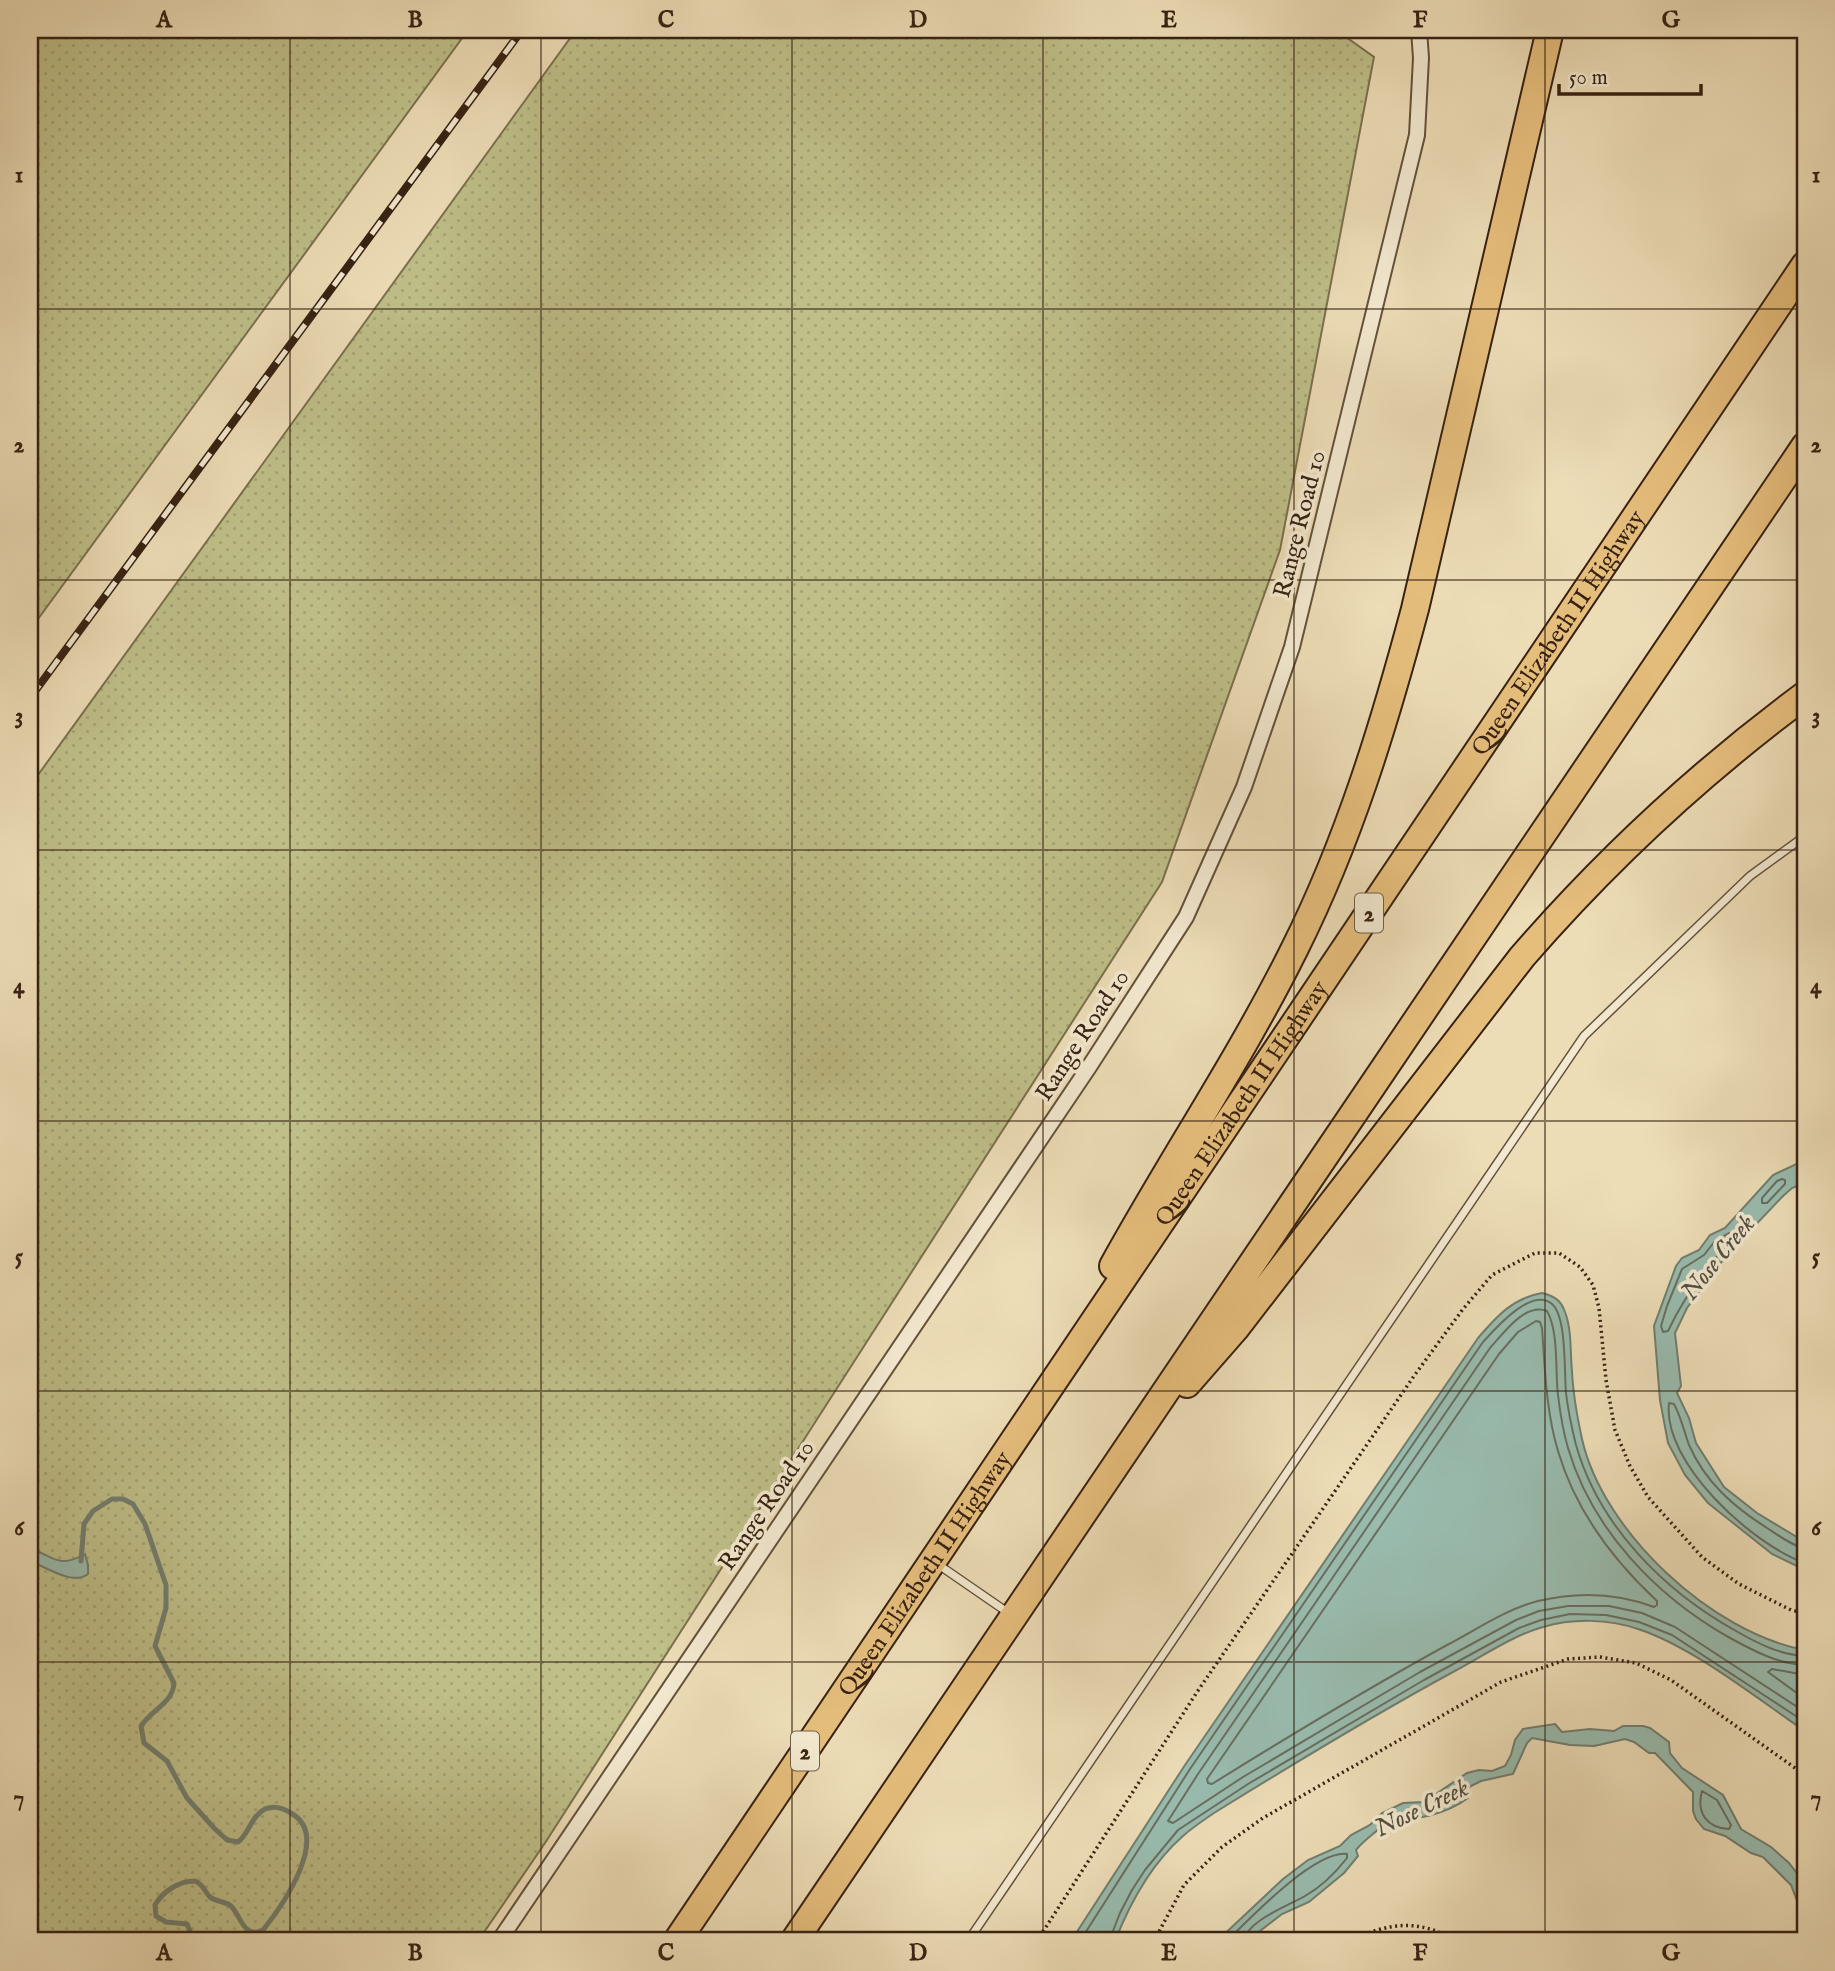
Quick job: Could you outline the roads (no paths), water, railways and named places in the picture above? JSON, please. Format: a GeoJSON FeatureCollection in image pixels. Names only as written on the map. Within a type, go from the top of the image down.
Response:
{"type":"FeatureCollection","features":[{"type":"Feature","properties":{"kind":"highway"},"geometry":{"type":"LineString","coordinates":[[1027,1422],[1148,1203],[1268,1002],[1297,945],[1343,839],[1395,683],[1415,609],[1550,30]]}},
{"type":"Feature","properties":{"kind":"highway","name":"Queen Elizabeth II Highway"},"geometry":{"type":"LineString","coordinates":[[677,1941],[1805,265]]}},
{"type":"Feature","properties":{"kind":"highway"},"geometry":{"type":"LineString","coordinates":[[794,1941],[1805,446]]}},
{"type":"Feature","properties":{"kind":"highway"},"geometry":{"type":"LineString","coordinates":[[1108,1476],[1235,1329],[1492,995],[1571,901],[1632,839],[1679,797],[1763,726],[1805,695]]}},
{"type":"Feature","properties":{"kind":"street","name":"Range Road 10"},"geometry":{"type":"LineString","coordinates":[[499,1941],[1089,1067],[1186,917],[1244,787],[1292,647],[1417,135],[1421,58],[1419,30]]}},
{"type":"Feature","properties":{"kind":"lane"},"geometry":{"type":"LineString","coordinates":[[968,1941],[1584,1035],[1750,876],[1805,836]]}},
{"type":"Feature","properties":{"kind":"lane"},"geometry":{"type":"LineString","coordinates":[[933,1561],[1013,1616]]}},
{"type":"Feature","properties":{"kind":"water","name":"Nose Creek"},"geometry":{"type":"Polygon","coordinates":[[[1805,1160],[1805,1183],[1792,1188],[1783,1196],[1726,1256],[1687,1308],[1675,1333],[1681,1386],[1677,1393],[1689,1418],[1696,1443],[1724,1487],[1757,1513],[1805,1542],[1805,1570],[1772,1554],[1708,1503],[1685,1475],[1668,1443],[1660,1400],[1654,1326],[1676,1266],[1682,1258],[1699,1250],[1710,1235],[1725,1228],[1773,1175],[1805,1160]]]}},
{"type":"Feature","properties":{"kind":"water"},"geometry":{"type":"Polygon","coordinates":[[[1542,1293],[1556,1299],[1565,1312],[1570,1334],[1574,1397],[1582,1439],[1594,1474],[1613,1509],[1637,1542],[1666,1573],[1699,1600],[1734,1623],[1770,1640],[1805,1650],[1805,1731],[1724,1674],[1659,1637],[1627,1626],[1603,1622],[1566,1622],[1543,1627],[1508,1641],[1393,1706],[1214,1813],[1187,1833],[1161,1858],[1135,1898],[1115,1941],[1071,1941],[1185,1765],[1478,1338],[1499,1315],[1514,1304],[1542,1293]]]}},
{"type":"Feature","properties":{"kind":"water"},"geometry":{"type":"Polygon","coordinates":[[[30,1548],[62,1561],[85,1554],[88,1574],[75,1578],[51,1571],[30,1561],[30,1548]]]}},
{"type":"Feature","properties":{"kind":"water","name":"Nose Creek"},"geometry":{"type":"Polygon","coordinates":[[[1555,1724],[1562,1732],[1590,1729],[1614,1731],[1623,1726],[1643,1726],[1669,1742],[1670,1753],[1682,1768],[1723,1795],[1741,1829],[1771,1847],[1789,1863],[1805,1884],[1805,1930],[1791,1885],[1763,1857],[1751,1853],[1725,1836],[1704,1829],[1693,1811],[1693,1792],[1655,1753],[1649,1753],[1625,1739],[1594,1746],[1532,1738],[1513,1774],[1481,1781],[1469,1787],[1468,1798],[1439,1813],[1387,1821],[1356,1850],[1358,1856],[1344,1873],[1309,1902],[1282,1914],[1247,1941],[1217,1941],[1283,1879],[1308,1860],[1340,1846],[1382,1813],[1403,1803],[1424,1802],[1467,1773],[1492,1771],[1505,1766],[1515,1740],[1523,1729],[1555,1724]]]}},
{"type":"Feature","properties":{"kind":"waterway"},"geometry":{"type":"LineString","coordinates":[[81,1561],[84,1524],[93,1511],[112,1499],[123,1499],[133,1504],[145,1524],[166,1585],[166,1608],[155,1646],[174,1683],[170,1696],[141,1726],[144,1743],[167,1761],[187,1798],[227,1840],[238,1842],[256,1816],[272,1807],[291,1813],[302,1824],[307,1838],[305,1854],[291,1888],[263,1930],[251,1932],[231,1906],[210,1897],[195,1881],[177,1885],[162,1895],[155,1905],[156,1916],[166,1922],[187,1924],[194,1941]]}},
{"type":"Feature","properties":{"kind":"railway"},"geometry":{"type":"LineString","coordinates":[[30,698],[522,30]]}}]}
